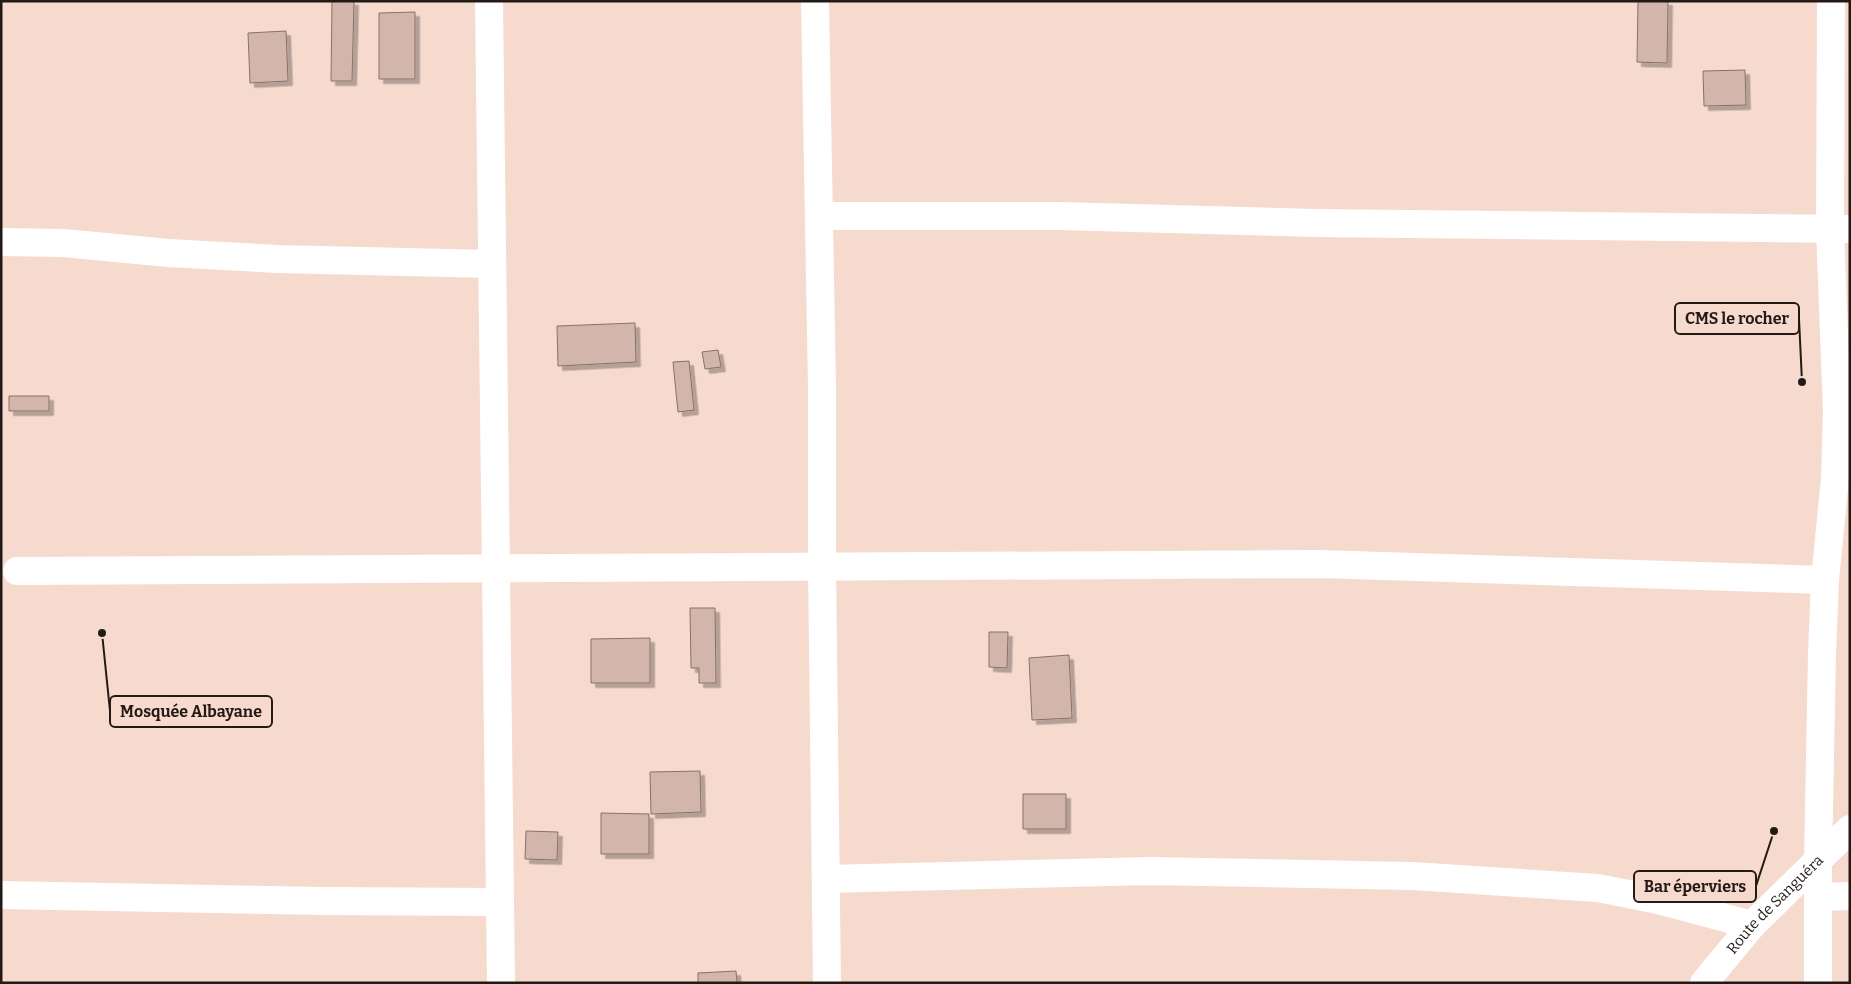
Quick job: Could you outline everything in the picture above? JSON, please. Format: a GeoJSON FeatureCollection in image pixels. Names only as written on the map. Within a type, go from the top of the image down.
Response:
{"type":"FeatureCollection","features":[{"type":"Feature","properties":{"kind":"street"},"geometry":{"type":"LineString","coordinates":[[489,1],[501,983]]}},
{"type":"Feature","properties":{"kind":"street"},"geometry":{"type":"LineString","coordinates":[[815,1],[822,389],[827,983]]}},
{"type":"Feature","properties":{"kind":"street"},"geometry":{"type":"LineString","coordinates":[[1818,983],[1818,862],[1825,580],[1835,478],[1840,230],[1831,1]]}},
{"type":"Feature","properties":{"kind":"street"},"geometry":{"type":"LineString","coordinates":[[819,216],[1059,216],[1316,223],[1840,230]]}},
{"type":"Feature","properties":{"kind":"street"},"geometry":{"type":"LineString","coordinates":[[1,242],[64,242],[168,254],[269,259],[491,264]]}},
{"type":"Feature","properties":{"kind":"street"},"geometry":{"type":"LineString","coordinates":[[17,570],[1319,564],[1825,580]]}},
{"type":"Feature","properties":{"kind":"street","name":"Route de Sanguéra"},"geometry":{"type":"LineString","coordinates":[[1704,983],[1752,925],[1850,829]]}},
{"type":"Feature","properties":{"kind":"street"},"geometry":{"type":"LineString","coordinates":[[826,879],[1151,872],[1412,876],[1598,888],[1658,900],[1752,925]]}},
{"type":"Feature","properties":{"kind":"street"},"geometry":{"type":"LineString","coordinates":[[1,895],[314,901],[499,902]]}},
{"type":"Feature","properties":{"kind":"street"},"geometry":{"type":"LineString","coordinates":[[1819,897],[1850,896]]}},
{"type":"Feature","properties":{"kind":"building"},"geometry":{"type":"Polygon","coordinates":[[[332,1],[354,1],[352,81],[331,81],[332,1]]]}},
{"type":"Feature","properties":{"kind":"building"},"geometry":{"type":"Polygon","coordinates":[[[1638,1],[1668,1],[1667,63],[1637,62],[1638,1]]]}},
{"type":"Feature","properties":{"kind":"building"},"geometry":{"type":"Polygon","coordinates":[[[415,12],[415,79],[379,79],[379,13],[415,12]]]}},
{"type":"Feature","properties":{"kind":"building"},"geometry":{"type":"Polygon","coordinates":[[[286,31],[288,81],[250,83],[248,33],[286,31]]]}},
{"type":"Feature","properties":{"kind":"building"},"geometry":{"type":"Polygon","coordinates":[[[1745,70],[1746,105],[1704,106],[1703,71],[1745,70]]]}},
{"type":"Feature","properties":{"kind":"building"},"geometry":{"type":"Polygon","coordinates":[[[635,323],[636,362],[558,366],[557,326],[635,323]]]}},
{"type":"Feature","properties":{"kind":"building"},"geometry":{"type":"Polygon","coordinates":[[[718,350],[721,367],[705,369],[702,352],[718,350]]]}},
{"type":"Feature","properties":{"kind":"building"},"geometry":{"type":"Polygon","coordinates":[[[689,361],[694,410],[678,412],[673,362],[689,361]]]}},
{"type":"Feature","properties":{"kind":"building"},"geometry":{"type":"Polygon","coordinates":[[[9,396],[49,396],[49,411],[9,411],[9,396]]]}},
{"type":"Feature","properties":{"kind":"building"},"geometry":{"type":"Polygon","coordinates":[[[690,608],[715,608],[716,683],[699,683],[699,668],[691,668],[690,608]]]}},
{"type":"Feature","properties":{"kind":"building"},"geometry":{"type":"Polygon","coordinates":[[[989,632],[1008,632],[1007,668],[989,667],[989,632]]]}},
{"type":"Feature","properties":{"kind":"building"},"geometry":{"type":"Polygon","coordinates":[[[650,638],[650,683],[591,683],[591,639],[650,638]]]}},
{"type":"Feature","properties":{"kind":"building"},"geometry":{"type":"Polygon","coordinates":[[[1069,655],[1072,718],[1032,720],[1029,658],[1069,655]]]}},
{"type":"Feature","properties":{"kind":"building"},"geometry":{"type":"Polygon","coordinates":[[[700,771],[701,812],[651,814],[650,772],[700,771]]]}},
{"type":"Feature","properties":{"kind":"building"},"geometry":{"type":"Polygon","coordinates":[[[1023,794],[1066,794],[1066,829],[1023,829],[1023,794]]]}},
{"type":"Feature","properties":{"kind":"building"},"geometry":{"type":"Polygon","coordinates":[[[601,813],[649,814],[649,854],[601,854],[601,813]]]}},
{"type":"Feature","properties":{"kind":"building"},"geometry":{"type":"Polygon","coordinates":[[[526,831],[558,832],[557,860],[525,859],[526,831]]]}},
{"type":"Feature","properties":{"kind":"building"},"geometry":{"type":"Polygon","coordinates":[[[736,971],[737,983],[698,983],[698,973],[736,971]]]}},
{"type":"Feature","properties":{"kind":"place","name":"CMS le rocher"},"geometry":{"type":"Point","coordinates":[1802,382]}},
{"type":"Feature","properties":{"kind":"place","name":"Mosquée Albayane"},"geometry":{"type":"Point","coordinates":[102,633]}},
{"type":"Feature","properties":{"kind":"place","name":"Bar éperviers"},"geometry":{"type":"Point","coordinates":[1774,831]}}]}
